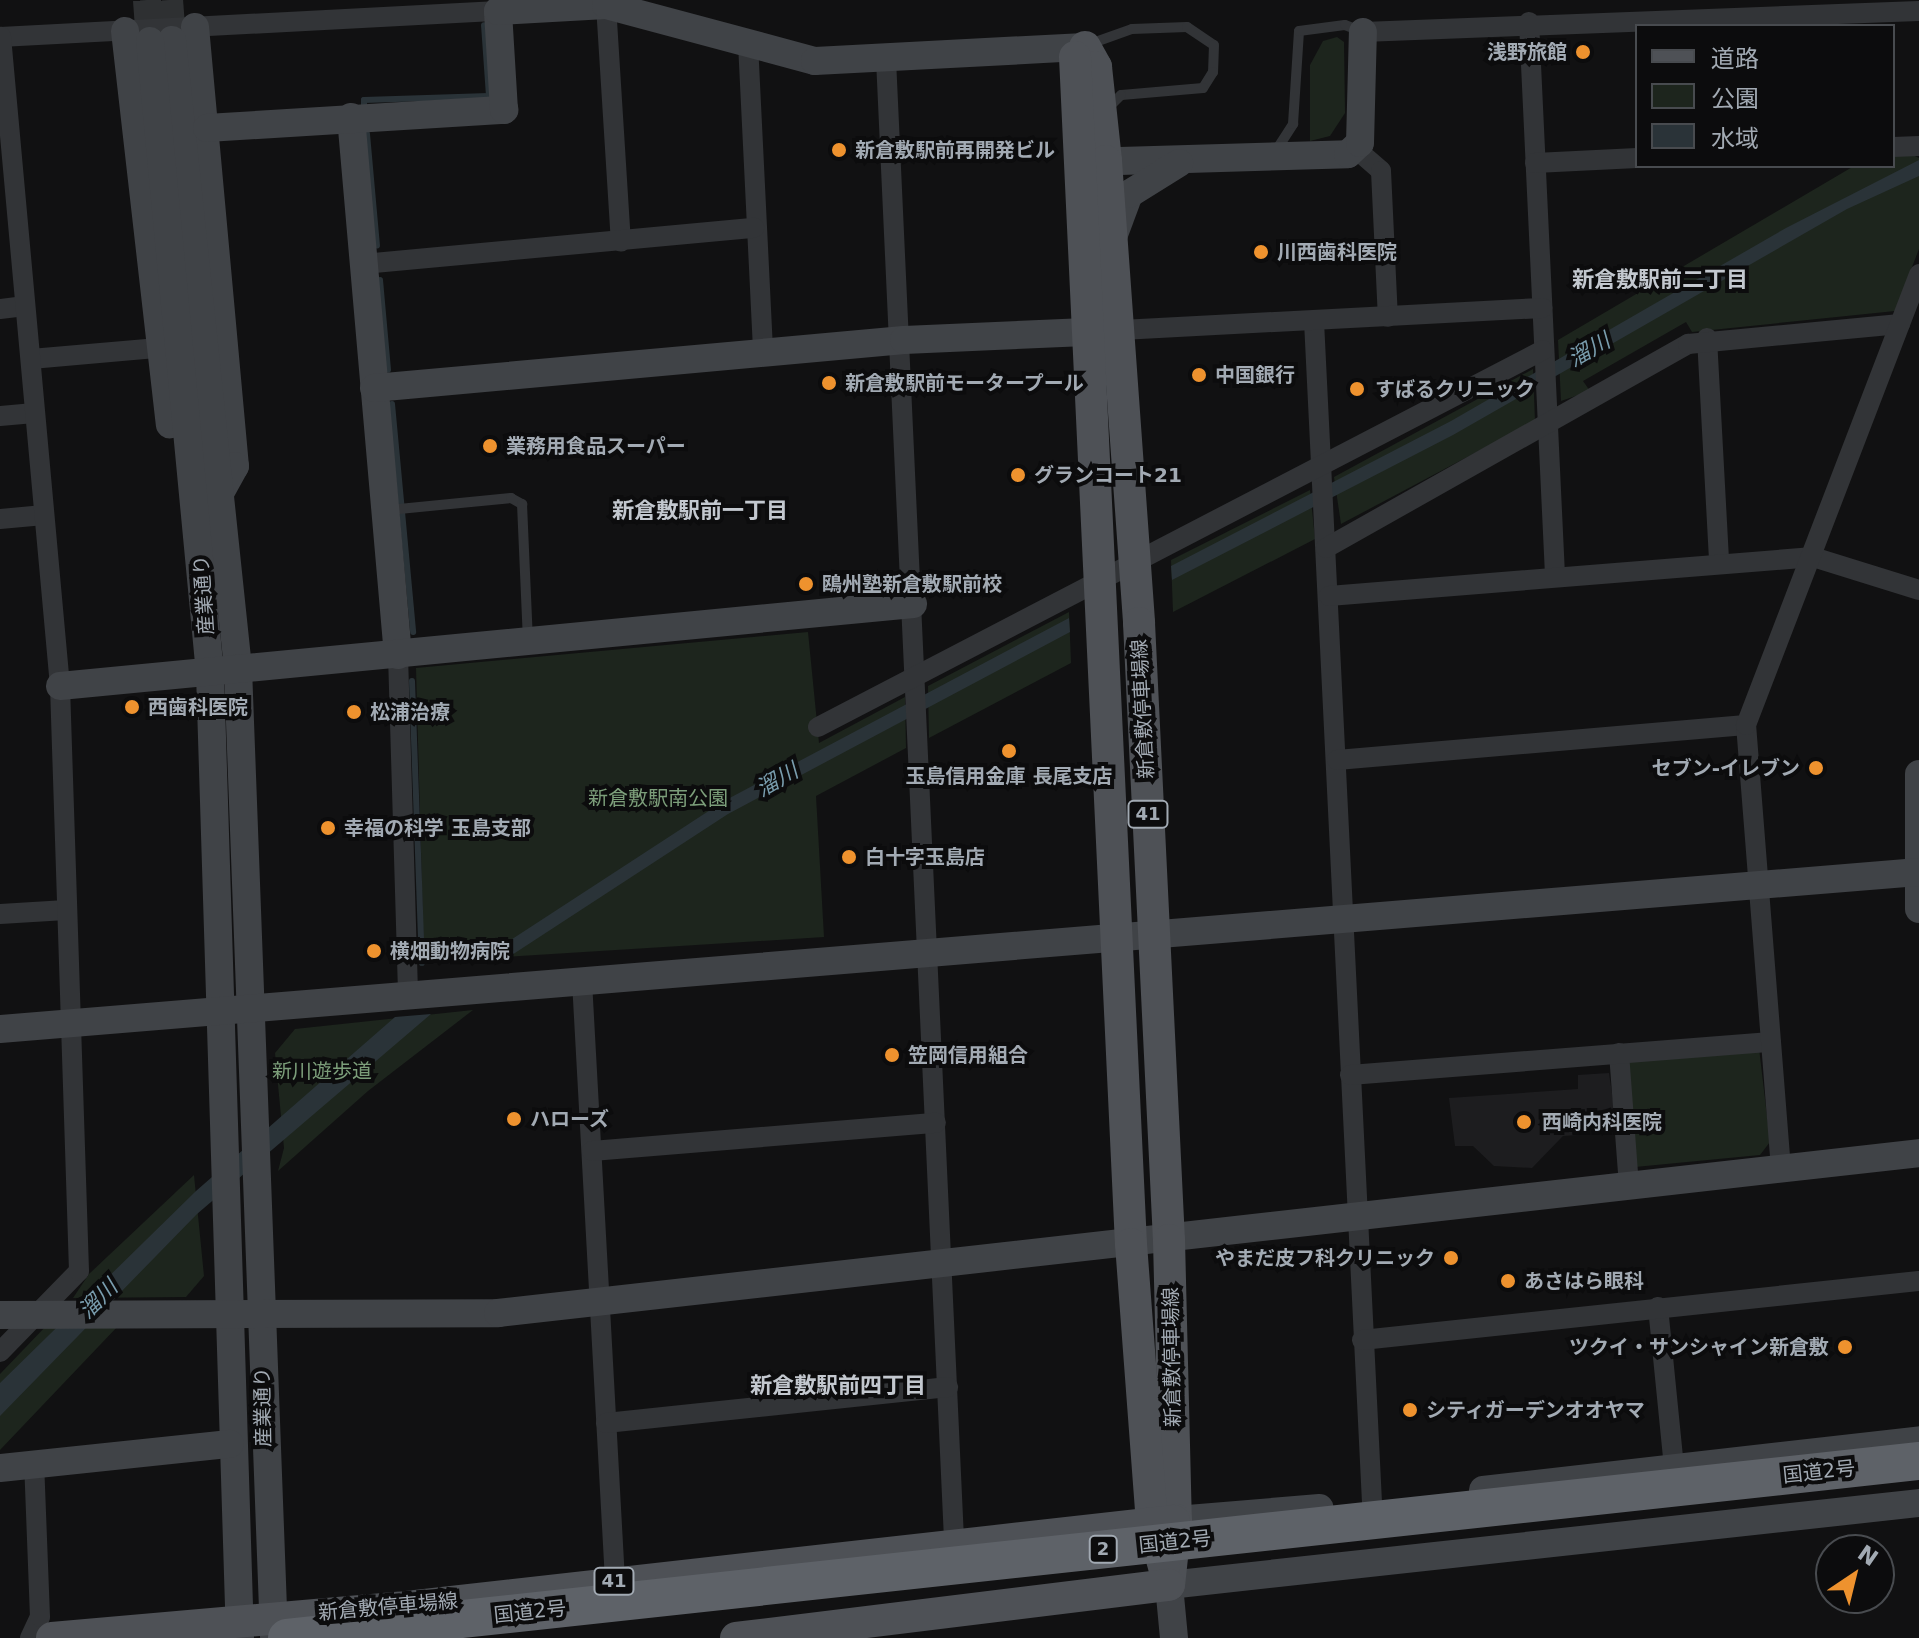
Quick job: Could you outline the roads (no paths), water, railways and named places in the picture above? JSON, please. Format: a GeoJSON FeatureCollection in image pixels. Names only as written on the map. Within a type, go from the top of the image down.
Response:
{"type":"FeatureCollection","features":[{"type":"Feature","properties":{"kind":"highway","name":"国道2号"},"geometry":{"type":"LineString","coordinates":[[278,1631],[1919,1461]]}},
{"type":"Feature","properties":{"kind":"main road","name":"新倉敷停車場線"},"geometry":{"type":"LineString","coordinates":[[1080,48],[1096,67],[1102,123],[1094,162],[1113,237],[1106,331],[1101,579],[1131,1244],[1169,1585]]}},
{"type":"Feature","properties":{"kind":"main road","name":"新倉敷停車場線"},"geometry":{"type":"LineString","coordinates":[[1080,48],[1094,162],[1106,331],[1135,560],[1169,1240],[1164,1522]]}},
{"type":"Feature","properties":{"kind":"main road","name":"新倉敷停車場線"},"geometry":{"type":"LineString","coordinates":[[52,1638],[239,1628],[278,1631],[615,1581],[954,1540],[1164,1522]]}},
{"type":"Feature","properties":{"kind":"main road"},"geometry":{"type":"LineString","coordinates":[[736,1638],[815,1633],[1169,1585]]}},
{"type":"Feature","properties":{"kind":"street"},"geometry":{"type":"LineString","coordinates":[[606,5],[621,242]]}},
{"type":"Feature","properties":{"kind":"street"},"geometry":{"type":"LineString","coordinates":[[0,1352],[48,1314],[79,1271],[60,686],[31,359],[8,202],[0,37],[161,35],[606,5],[815,61],[1080,48]]}},
{"type":"Feature","properties":{"kind":"street"},"geometry":{"type":"LineString","coordinates":[[1356,149],[1363,32],[1677,10],[1919,11]]}},
{"type":"Feature","properties":{"kind":"street"},"geometry":{"type":"LineString","coordinates":[[207,128],[504,110],[498,11]]}},
{"type":"Feature","properties":{"kind":"street"},"geometry":{"type":"LineString","coordinates":[[1529,22],[1555,576]]}},
{"type":"Feature","properties":{"kind":"street"},"geometry":{"type":"LineString","coordinates":[[161,35],[207,128],[235,466],[208,499],[176,474],[156,348],[161,35]]}},
{"type":"Feature","properties":{"kind":"street","name":"産業通り"},"geometry":{"type":"LineString","coordinates":[[161,35],[208,499],[238,668],[260,1314],[278,1631]]}},
{"type":"Feature","properties":{"kind":"street"},"geometry":{"type":"LineString","coordinates":[[748,43],[754,228],[763,353]]}},
{"type":"Feature","properties":{"kind":"street"},"geometry":{"type":"LineString","coordinates":[[886,59],[904,340],[954,1540]]}},
{"type":"Feature","properties":{"kind":"street"},"geometry":{"type":"LineString","coordinates":[[351,117],[374,388],[395,509],[408,994]]}},
{"type":"Feature","properties":{"kind":"street"},"geometry":{"type":"LineString","coordinates":[[1895,147],[1919,146]]}},
{"type":"Feature","properties":{"kind":"street"},"geometry":{"type":"LineString","coordinates":[[1094,162],[1356,149],[1381,171],[1388,317]]}},
{"type":"Feature","properties":{"kind":"street"},"geometry":{"type":"LineString","coordinates":[[1113,237],[1121,208],[1142,181],[1195,158]]}},
{"type":"Feature","properties":{"kind":"street"},"geometry":{"type":"LineString","coordinates":[[1535,163],[1635,158]]}},
{"type":"Feature","properties":{"kind":"street"},"geometry":{"type":"LineString","coordinates":[[363,264],[754,228]]}},
{"type":"Feature","properties":{"kind":"street"},"geometry":{"type":"LineString","coordinates":[[1781,1169],[1761,881],[1746,725],[1919,274]]}},
{"type":"Feature","properties":{"kind":"street"},"geometry":{"type":"LineString","coordinates":[[0,309],[25,306]]}},
{"type":"Feature","properties":{"kind":"street"},"geometry":{"type":"LineString","coordinates":[[374,388],[904,340],[1542,308]]}},
{"type":"Feature","properties":{"kind":"street"},"geometry":{"type":"LineString","coordinates":[[1314,321],[1372,1504]]}},
{"type":"Feature","properties":{"kind":"street"},"geometry":{"type":"LineString","coordinates":[[1326,548],[1707,338],[1900,324]]}},
{"type":"Feature","properties":{"kind":"street"},"geometry":{"type":"LineString","coordinates":[[1707,338],[1719,562]]}},
{"type":"Feature","properties":{"kind":"street"},"geometry":{"type":"LineString","coordinates":[[31,359],[156,348]]}},
{"type":"Feature","properties":{"kind":"street"},"geometry":{"type":"LineString","coordinates":[[818,727],[917,685],[1135,560],[1322,476],[1544,357]]}},
{"type":"Feature","properties":{"kind":"street"},"geometry":{"type":"LineString","coordinates":[[0,416],[34,413]]}},
{"type":"Feature","properties":{"kind":"street","name":"産業通り"},"geometry":{"type":"LineString","coordinates":[[208,499],[218,1011],[230,1444],[239,1628]]}},
{"type":"Feature","properties":{"kind":"street"},"geometry":{"type":"LineString","coordinates":[[0,519],[44,515]]}},
{"type":"Feature","properties":{"kind":"street"},"geometry":{"type":"LineString","coordinates":[[1329,596],[1719,562],[1813,557],[1919,590]]}},
{"type":"Feature","properties":{"kind":"street"},"geometry":{"type":"LineString","coordinates":[[60,686],[913,604]]}},
{"type":"Feature","properties":{"kind":"street"},"geometry":{"type":"LineString","coordinates":[[1337,760],[1746,725]]}},
{"type":"Feature","properties":{"kind":"street"},"geometry":{"type":"LineString","coordinates":[[1919,774],[1919,909]]}},
{"type":"Feature","properties":{"kind":"street"},"geometry":{"type":"LineString","coordinates":[[0,1029],[1153,935],[1345,915],[1761,881],[1918,872]]}},
{"type":"Feature","properties":{"kind":"street"},"geometry":{"type":"LineString","coordinates":[[0,914],[66,910]]}},
{"type":"Feature","properties":{"kind":"street"},"geometry":{"type":"LineString","coordinates":[[582,981],[597,1302],[615,1581]]}},
{"type":"Feature","properties":{"kind":"street"},"geometry":{"type":"LineString","coordinates":[[1350,1075],[1771,1042]]}},
{"type":"Feature","properties":{"kind":"street"},"geometry":{"type":"LineString","coordinates":[[1619,1053],[1629,1186]]}},
{"type":"Feature","properties":{"kind":"street"},"geometry":{"type":"LineString","coordinates":[[592,1151],[936,1123]]}},
{"type":"Feature","properties":{"kind":"street"},"geometry":{"type":"LineString","coordinates":[[0,1315],[498,1313],[942,1262],[1169,1240],[1357,1215],[1919,1153]]}},
{"type":"Feature","properties":{"kind":"street"},"geometry":{"type":"LineString","coordinates":[[1362,1340],[1919,1281]]}},
{"type":"Feature","properties":{"kind":"street"},"geometry":{"type":"LineString","coordinates":[[1658,1307],[1674,1466]]}},
{"type":"Feature","properties":{"kind":"street"},"geometry":{"type":"LineString","coordinates":[[606,1423],[948,1387]]}},
{"type":"Feature","properties":{"kind":"street"},"geometry":{"type":"LineString","coordinates":[[1164,1522],[1372,1504],[1674,1466],[1919,1440]]}},
{"type":"Feature","properties":{"kind":"street"},"geometry":{"type":"LineString","coordinates":[[0,1468],[230,1444]]}},
{"type":"Feature","properties":{"kind":"street"},"geometry":{"type":"LineString","coordinates":[[1762,1457],[1790,1479],[1818,1486],[1919,1473]]}},
{"type":"Feature","properties":{"kind":"street"},"geometry":{"type":"LineString","coordinates":[[30,1638],[40,1617],[34,1464]]}},
{"type":"Feature","properties":{"kind":"street"},"geometry":{"type":"LineString","coordinates":[[1174,1638],[1169,1585],[1919,1503]]}},
{"type":"Feature","properties":{"kind":"lane"},"geometry":{"type":"LineString","coordinates":[[1269,155],[1291,131],[1299,31],[1345,25],[1363,32]]}},
{"type":"Feature","properties":{"kind":"lane"},"geometry":{"type":"LineString","coordinates":[[1080,48],[1132,29],[1187,27],[1214,45],[1213,72],[1203,88],[1121,95],[1102,123]]}},
{"type":"Feature","properties":{"kind":"lane"},"geometry":{"type":"LineString","coordinates":[[395,509],[511,498],[522,504],[528,643]]}},
{"type":"Feature","properties":{"kind":"water","name":"溜川"},"geometry":{"type":"Polygon","coordinates":[[[1919,160],[1919,176],[1847,209],[1453,435],[1172,580],[1171,566],[1451,421],[1786,228],[1919,160]]]}},
{"type":"Feature","properties":{"kind":"water","name":"溜川"},"geometry":{"type":"Polygon","coordinates":[[[1069,618],[1070,632],[728,814],[504,960],[489,954],[724,801],[1069,618]]]}},
{"type":"Feature","properties":{"kind":"water","name":"溜川"},"geometry":{"type":"Polygon","coordinates":[[[431,1014],[197,1214],[0,1416],[0,1383],[196,1191],[395,1017],[431,1014]]]}},
{"type":"Feature","properties":{"kind":"waterway"},"geometry":{"type":"LineString","coordinates":[[364,106],[364,100],[489,96],[484,25]]}},
{"type":"Feature","properties":{"kind":"waterway"},"geometry":{"type":"LineString","coordinates":[[367,134],[377,246]]}},
{"type":"Feature","properties":{"kind":"waterway"},"geometry":{"type":"LineString","coordinates":[[380,280],[388,370]]}},
{"type":"Feature","properties":{"kind":"waterway"},"geometry":{"type":"LineString","coordinates":[[392,404],[413,632]]}},
{"type":"Feature","properties":{"kind":"waterway"},"geometry":{"type":"LineString","coordinates":[[412,681],[422,963]]}},
{"type":"Feature","properties":{"kind":"tunnel"},"geometry":{"type":"LineString","coordinates":[[147,0],[150,41]]}},
{"type":"Feature","properties":{"kind":"tunnel"},"geometry":{"type":"LineString","coordinates":[[169,0],[172,40]]}},
{"type":"Feature","properties":{"kind":"place","name":"浅野旅館"},"geometry":{"type":"Point","coordinates":[1583,52]}},
{"type":"Feature","properties":{"kind":"place","name":"新倉敷駅前再開発ビル"},"geometry":{"type":"Point","coordinates":[839,150]}},
{"type":"Feature","properties":{"kind":"place","name":"川西歯科医院"},"geometry":{"type":"Point","coordinates":[1261,252]}},
{"type":"Feature","properties":{"kind":"place","name":"中国銀行"},"geometry":{"type":"Point","coordinates":[1199,375]}},
{"type":"Feature","properties":{"kind":"place","name":"新倉敷駅前モータープール"},"geometry":{"type":"Point","coordinates":[829,383]}},
{"type":"Feature","properties":{"kind":"place","name":"すばるクリニック"},"geometry":{"type":"Point","coordinates":[1357,389]}},
{"type":"Feature","properties":{"kind":"place","name":"業務用食品スーパー"},"geometry":{"type":"Point","coordinates":[490,446]}},
{"type":"Feature","properties":{"kind":"place","name":"グランコート21"},"geometry":{"type":"Point","coordinates":[1018,475]}},
{"type":"Feature","properties":{"kind":"place","name":"鴎州塾新倉敷駅前校"},"geometry":{"type":"Point","coordinates":[806,584]}},
{"type":"Feature","properties":{"kind":"place","name":"西歯科医院"},"geometry":{"type":"Point","coordinates":[132,707]}},
{"type":"Feature","properties":{"kind":"place","name":"松浦治療"},"geometry":{"type":"Point","coordinates":[354,712]}},
{"type":"Feature","properties":{"kind":"place","name":"玉島信用金庫 長尾支店"},"geometry":{"type":"Point","coordinates":[1009,751]}},
{"type":"Feature","properties":{"kind":"place","name":"セブン-イレブン"},"geometry":{"type":"Point","coordinates":[1816,768]}},
{"type":"Feature","properties":{"kind":"place","name":"幸福の科学 玉島支部"},"geometry":{"type":"Point","coordinates":[328,828]}},
{"type":"Feature","properties":{"kind":"place","name":"白十字玉島店"},"geometry":{"type":"Point","coordinates":[849,857]}},
{"type":"Feature","properties":{"kind":"place","name":"横畑動物病院"},"geometry":{"type":"Point","coordinates":[374,951]}},
{"type":"Feature","properties":{"kind":"place","name":"笠岡信用組合"},"geometry":{"type":"Point","coordinates":[892,1055]}},
{"type":"Feature","properties":{"kind":"place","name":"ハローズ"},"geometry":{"type":"Point","coordinates":[514,1119]}},
{"type":"Feature","properties":{"kind":"place","name":"西崎内科医院"},"geometry":{"type":"Point","coordinates":[1524,1122]}},
{"type":"Feature","properties":{"kind":"place","name":"やまだ皮フ科クリニック"},"geometry":{"type":"Point","coordinates":[1451,1258]}},
{"type":"Feature","properties":{"kind":"place","name":"あさはら眼科"},"geometry":{"type":"Point","coordinates":[1508,1281]}},
{"type":"Feature","properties":{"kind":"place","name":"ツクイ・サンシャイン新倉敷"},"geometry":{"type":"Point","coordinates":[1845,1347]}},
{"type":"Feature","properties":{"kind":"place","name":"シティガーデンオオヤマ"},"geometry":{"type":"Point","coordinates":[1410,1410]}},
{"type":"Feature","properties":{"kind":"district","name":"新倉敷駅前二丁目"},"geometry":{"type":"Point","coordinates":[1660,280]}},
{"type":"Feature","properties":{"kind":"district","name":"新倉敷駅前一丁目"},"geometry":{"type":"Point","coordinates":[700,511]}},
{"type":"Feature","properties":{"kind":"district","name":"新倉敷駅前四丁目"},"geometry":{"type":"Point","coordinates":[838,1386]}},
{"type":"Feature","properties":{"kind":"park label","name":"新倉敷駅南公園"},"geometry":{"type":"Point","coordinates":[658,798]}},
{"type":"Feature","properties":{"kind":"park label","name":"新川遊歩道"},"geometry":{"type":"Point","coordinates":[322,1071]}}]}
